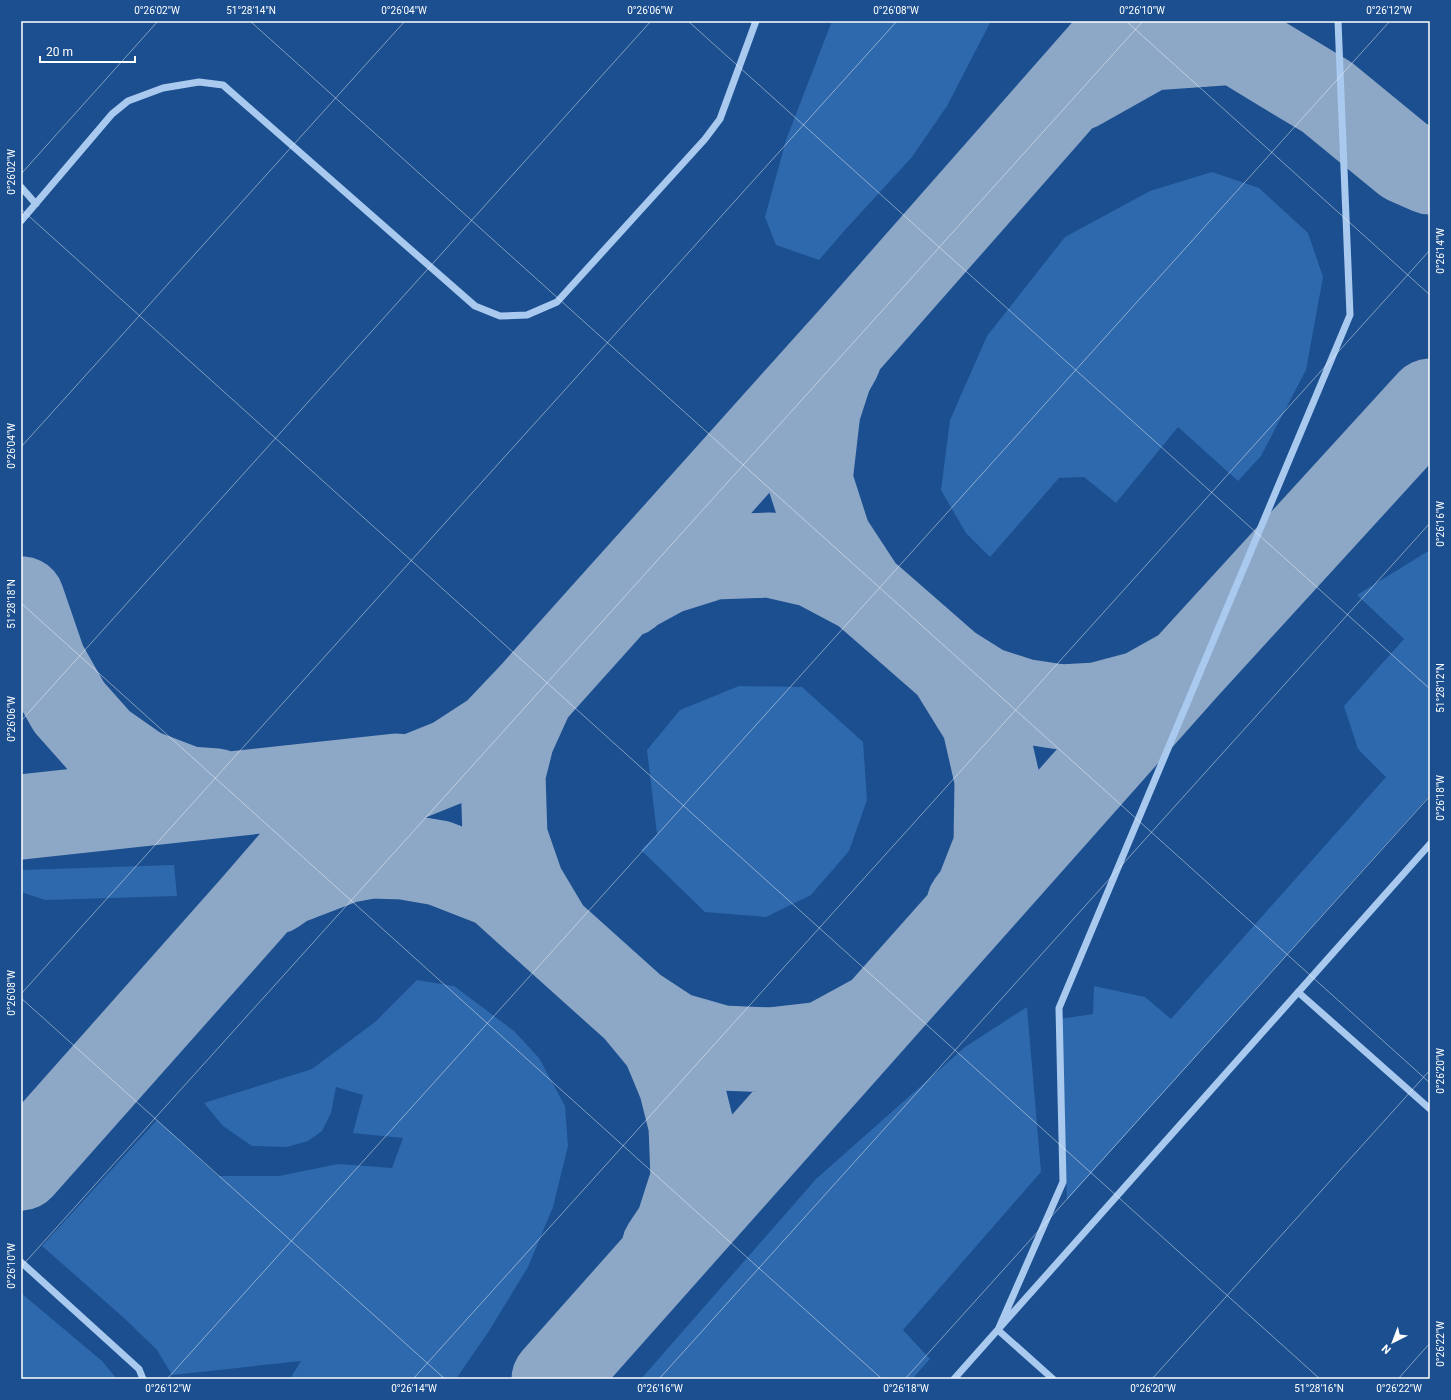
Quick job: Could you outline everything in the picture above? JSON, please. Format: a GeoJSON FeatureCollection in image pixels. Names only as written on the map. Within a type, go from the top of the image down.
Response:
{"type":"FeatureCollection","features":[{"type":"Feature","properties":{"kind":"lane"},"geometry":{"type":"LineString","coordinates":[[21,221],[112,114],[128,101],[163,88],[199,82],[223,85],[475,306],[500,316],[527,315],[557,302],[705,139],[720,119],[756,21]]}},
{"type":"Feature","properties":{"kind":"lane"},"geometry":{"type":"LineString","coordinates":[[998,1330],[1063,1182],[1059,1008],[1350,315],[1338,21]]}},
{"type":"Feature","properties":{"kind":"lane"},"geometry":{"type":"LineString","coordinates":[[21,187],[36,204]]}},
{"type":"Feature","properties":{"kind":"lane"},"geometry":{"type":"LineString","coordinates":[[954,1379],[1430,844]]}},
{"type":"Feature","properties":{"kind":"lane"},"geometry":{"type":"LineString","coordinates":[[1298,992],[1430,1109]]}},
{"type":"Feature","properties":{"kind":"lane"},"geometry":{"type":"LineString","coordinates":[[21,1262],[139,1369],[143,1379]]}},
{"type":"Feature","properties":{"kind":"lane"},"geometry":{"type":"LineString","coordinates":[[998,1330],[1053,1379]]}},
{"type":"Feature","properties":{"kind":"shaded area"},"geometry":{"type":"Polygon","coordinates":[[[832,21],[991,21],[947,106],[912,157],[819,260],[776,245],[765,217],[786,140],[832,21]]]}},
{"type":"Feature","properties":{"kind":"shaded area"},"geometry":{"type":"Polygon","coordinates":[[[1212,172],[1259,188],[1308,233],[1323,277],[1306,370],[1261,456],[1238,481],[1178,427],[1116,503],[1084,477],[1059,478],[990,557],[966,533],[941,490],[950,420],[987,336],[1065,237],[1150,191],[1212,172]]]}},
{"type":"Feature","properties":{"kind":"shaded area"},"geometry":{"type":"Polygon","coordinates":[[[1430,550],[1430,795],[1067,1200],[1059,1019],[1093,1014],[1094,986],[1145,997],[1171,1019],[1386,777],[1358,749],[1344,706],[1404,639],[1357,595],[1430,550]]]}},
{"type":"Feature","properties":{"kind":"shaded area"},"geometry":{"type":"Polygon","coordinates":[[[739,686],[802,687],[863,742],[867,800],[849,851],[811,895],[766,917],[705,912],[641,850],[657,834],[647,750],[680,710],[739,686]]]}},
{"type":"Feature","properties":{"kind":"shaded area"},"geometry":{"type":"Polygon","coordinates":[[[174,865],[177,896],[45,900],[21,892],[21,870],[174,865]]]}},
{"type":"Feature","properties":{"kind":"shaded area"},"geometry":{"type":"Polygon","coordinates":[[[417,980],[454,986],[514,1031],[539,1058],[565,1106],[568,1146],[553,1207],[528,1267],[489,1331],[456,1379],[290,1379],[301,1361],[172,1375],[157,1350],[124,1318],[42,1246],[157,1120],[218,1176],[279,1176],[338,1164],[392,1168],[403,1138],[353,1133],[363,1095],[336,1087],[331,1113],[322,1131],[308,1141],[287,1147],[252,1146],[223,1126],[204,1103],[312,1069],[375,1022],[417,980]]]}},
{"type":"Feature","properties":{"kind":"shaded area"},"geometry":{"type":"Polygon","coordinates":[[[1027,1007],[1041,1172],[903,1330],[930,1359],[912,1379],[641,1379],[816,1179],[965,1047],[1027,1007]]]}},
{"type":"Feature","properties":{"kind":"shaded area"},"geometry":{"type":"Polygon","coordinates":[[[21,1293],[102,1361],[117,1379],[21,1379],[21,1293]]]}},
{"type":"Feature","properties":{"kind":"taxiway"},"geometry":{"type":"LineString","coordinates":[[21,1168],[309,842],[365,796],[452,761],[495,733],[532,694],[852,337],[1130,21]]}},
{"type":"Feature","properties":{"kind":"taxiway"},"geometry":{"type":"LineString","coordinates":[[1077,89],[1150,48],[1236,42],[1327,97],[1405,161],[1430,172]]}},
{"type":"Feature","properties":{"kind":"taxiway"},"geometry":{"type":"LineString","coordinates":[[839,358],[830,374],[818,411],[810,480],[829,539],[863,591]]}},
{"type":"Feature","properties":{"kind":"taxiway"},"geometry":{"type":"LineString","coordinates":[[554,1379],[1185,669],[1430,401]]}},
{"type":"Feature","properties":{"kind":"taxiway"},"geometry":{"type":"LineString","coordinates":[[627,595],[633,590],[666,572],[714,557],[770,555],[814,565],[863,591],[950,667],[985,689],[1022,701],[1061,707],[1097,705],[1142,693],[1183,670]]}},
{"type":"Feature","properties":{"kind":"taxiway"},"geometry":{"type":"LineString","coordinates":[[22,599],[44,663],[69,707],[101,743],[141,771],[188,789],[216,791]]}},
{"type":"Feature","properties":{"kind":"taxiway"},"geometry":{"type":"LineString","coordinates":[[950,667],[984,722],[997,779],[996,846],[978,892],[969,904]]}},
{"type":"Feature","properties":{"kind":"taxiway"},"geometry":{"type":"LineString","coordinates":[[532,694],[512,738],[503,774],[505,837],[522,886],[550,933]]}},
{"type":"Feature","properties":{"kind":"taxiway"},"geometry":{"type":"LineString","coordinates":[[21,817],[397,776]]}},
{"type":"Feature","properties":{"kind":"taxiway"},"geometry":{"type":"LineString","coordinates":[[274,892],[287,883],[344,861],[371,856],[404,857],[439,863],[498,886],[635,1009],[664,1044],[681,1085],[691,1125],[693,1179],[678,1226],[664,1247]]}},
{"type":"Feature","properties":{"kind":"taxiway"},"geometry":{"type":"LineString","coordinates":[[635,1009],[673,1034],[722,1048],[771,1050],[823,1044],[878,1014]]}}]}
